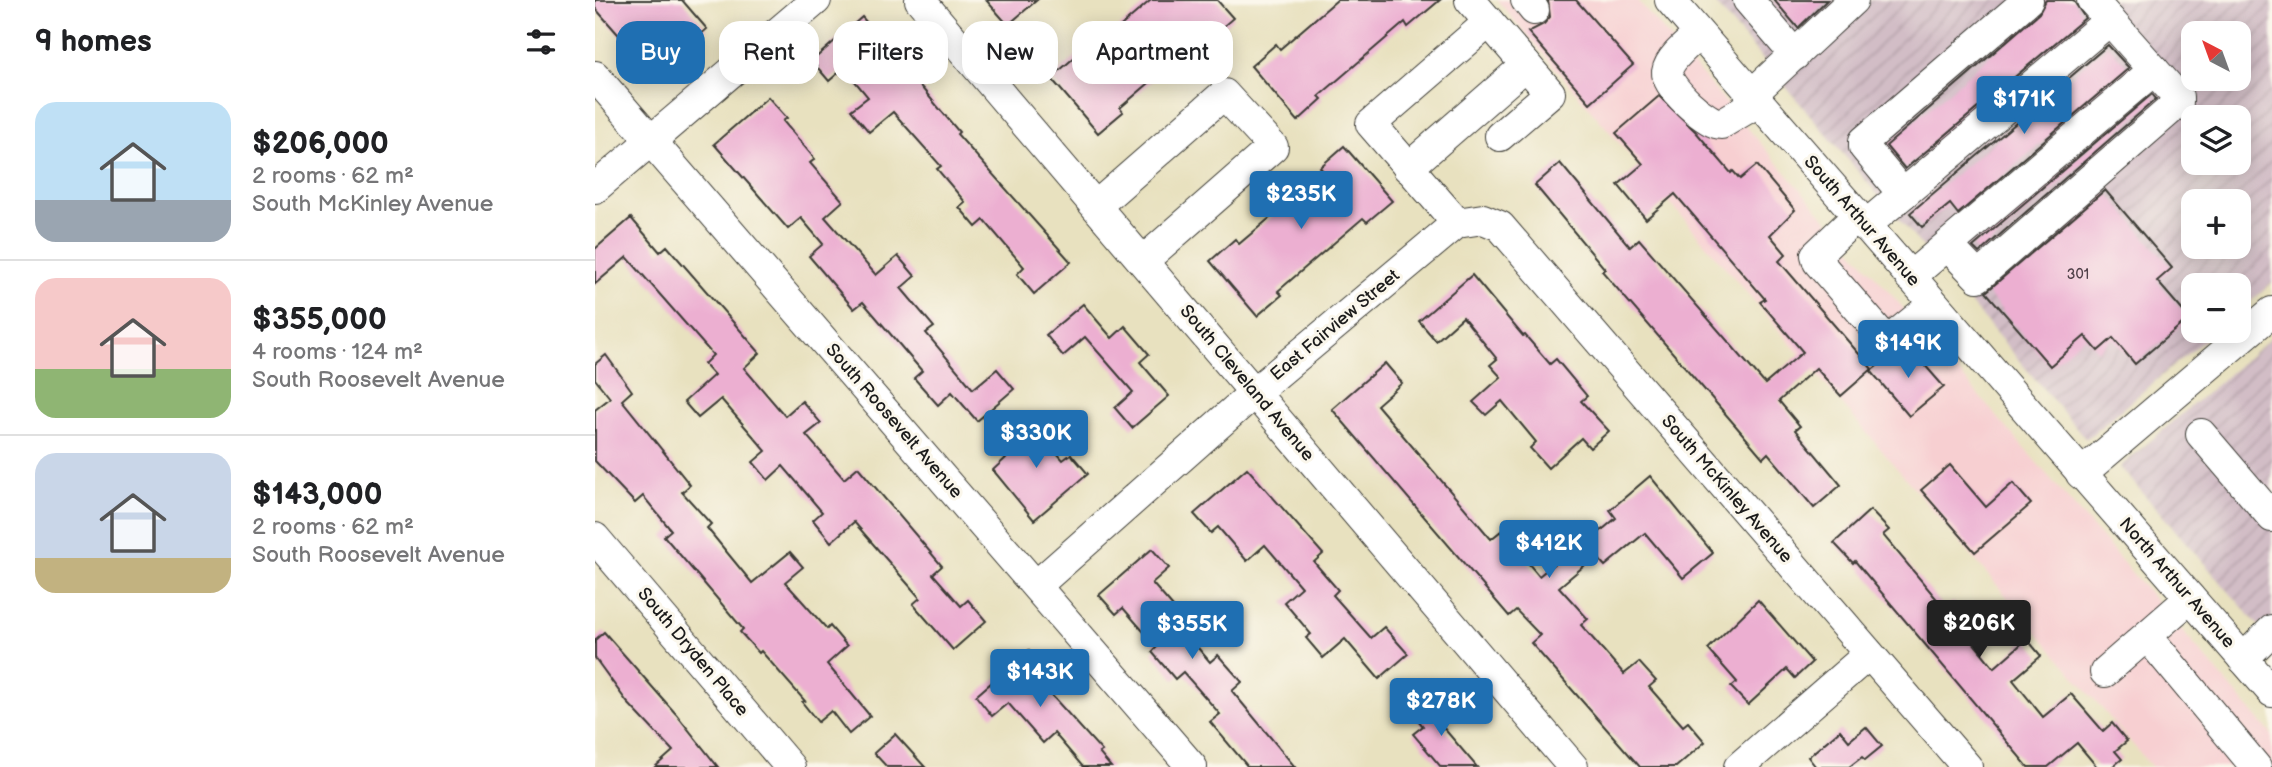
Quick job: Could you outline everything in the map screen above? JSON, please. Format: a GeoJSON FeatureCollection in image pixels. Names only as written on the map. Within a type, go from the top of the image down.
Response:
{"type":"FeatureCollection","features":[{"type":"Feature","properties":{"kind":"street"},"geometry":{"type":"LineString","coordinates":[[595,188],[816,0]]}},
{"type":"Feature","properties":{"kind":"street","name":"South Cleveland Avenue"},"geometry":{"type":"LineString","coordinates":[[920,0],[1573,767]]}},
{"type":"Feature","properties":{"kind":"street"},"geometry":{"type":"LineString","coordinates":[[1470,0],[1550,93],[1500,136]]}},
{"type":"Feature","properties":{"kind":"street","name":"South Arthur Avenue"},"geometry":{"type":"LineString","coordinates":[[1670,0],[2081,474]]}},
{"type":"Feature","properties":{"kind":"street"},"geometry":{"type":"LineString","coordinates":[[1748,0],[1795,55]]}},
{"type":"Feature","properties":{"kind":"street"},"geometry":{"type":"LineString","coordinates":[[1699,34],[1675,58],[1667,71],[1668,80],[1703,118],[1721,124],[1755,98],[1795,55],[1853,0]]}},
{"type":"Feature","properties":{"kind":"street"},"geometry":{"type":"LineString","coordinates":[[1903,194],[1864,147],[1864,141],[2028,0]]}},
{"type":"Feature","properties":{"kind":"street"},"geometry":{"type":"LineString","coordinates":[[1934,304],[1891,339],[1885,339],[1818,262],[1816,255],[1903,194],[2101,10],[2178,97],[2178,103],[1978,277],[1948,246]]}},
{"type":"Feature","properties":{"kind":"street","name":"South McKinley Avenue"},"geometry":{"type":"LineString","coordinates":[[1489,22],[1371,124],[1408,168],[1470,221],[1500,226],[1967,767]]}},
{"type":"Feature","properties":{"kind":"street"},"geometry":{"type":"LineString","coordinates":[[1408,168],[1526,65]]}},
{"type":"Feature","properties":{"kind":"street"},"geometry":{"type":"LineString","coordinates":[[1910,277],[2154,70]]}},
{"type":"Feature","properties":{"kind":"street","name":"South Roosevelt Avenue"},"geometry":{"type":"LineString","coordinates":[[595,76],[1192,767]]}},
{"type":"Feature","properties":{"kind":"street"},"geometry":{"type":"LineString","coordinates":[[1096,206],[1224,94],[1272,147],[1143,261]]}},
{"type":"Feature","properties":{"kind":"street","name":"East Fairview Street"},"geometry":{"type":"LineString","coordinates":[[1037,585],[1255,392],[1470,221]]}},
{"type":"Feature","properties":{"kind":"street"},"geometry":{"type":"LineString","coordinates":[[2081,474],[2272,312]]}},
{"type":"Feature","properties":{"kind":"street"},"geometry":{"type":"LineString","coordinates":[[2201,434],[2272,517]]}},
{"type":"Feature","properties":{"kind":"street","name":"North Arthur Avenue"},"geometry":{"type":"LineString","coordinates":[[2081,474],[2272,692]]}},
{"type":"Feature","properties":{"kind":"street","name":"South Dryden Place"},"geometry":{"type":"LineString","coordinates":[[595,538],[790,767]]}},
{"type":"Feature","properties":{"kind":"street"},"geometry":{"type":"LineString","coordinates":[[2105,672],[2190,598]]}},
{"type":"Feature","properties":{"kind":"street"},"geometry":{"type":"LineString","coordinates":[[2243,659],[2272,630]]}},
{"type":"Feature","properties":{"kind":"street"},"geometry":{"type":"LineString","coordinates":[[2147,636],[2256,767]]}},
{"type":"Feature","properties":{"kind":"street"},"geometry":{"type":"LineString","coordinates":[[1739,767],[1870,654]]}},
{"type":"Feature","properties":{"kind":"shaded area"},"geometry":{"type":"Polygon","coordinates":[[[1497,0],[1637,0],[2272,735],[2272,767],[2152,767],[1497,0]]]}},
{"type":"Feature","properties":{"kind":"shaded area"},"geometry":{"type":"Polygon","coordinates":[[[1712,0],[2272,0],[2272,283],[2251,301],[2251,273],[2181,273],[2181,343],[2201,343],[2086,439],[1712,0]]]}},
{"type":"Feature","properties":{"kind":"shaded area"},"geometry":{"type":"Polygon","coordinates":[[[2272,337],[2272,641],[2120,467],[2272,337]]]}},
{"type":"Feature","properties":{"kind":"building"},"geometry":{"type":"Polygon","coordinates":[[[595,0],[682,0],[700,21],[616,21],[616,32],[595,8],[595,0]]]}},
{"type":"Feature","properties":{"kind":"building"},"geometry":{"type":"Polygon","coordinates":[[[986,0],[1037,0],[1013,21],[1004,21],[986,0]]]}},
{"type":"Feature","properties":{"kind":"building"},"geometry":{"type":"Polygon","coordinates":[[[1151,0],[1217,0],[1233,18],[1230,21],[1127,21],[1151,0]]]}},
{"type":"Feature","properties":{"kind":"building"},"geometry":{"type":"Polygon","coordinates":[[[1337,0],[1440,0],[1408,27],[1405,22],[1319,96],[1322,99],[1298,121],[1251,66],[1276,44],[1280,49],[1337,0]]]}},
{"type":"Feature","properties":{"kind":"building"},"geometry":{"type":"Polygon","coordinates":[[[1548,0],[1576,0],[1633,65],[1590,103],[1528,32],[1544,24],[1550,17],[1548,0]]]}},
{"type":"Feature","properties":{"kind":"building"},"geometry":{"type":"Polygon","coordinates":[[[1774,0],[1827,0],[1798,28],[1774,0]]]}},
{"type":"Feature","properties":{"kind":"building"},"geometry":{"type":"Polygon","coordinates":[[[2046,0],[2073,0],[2085,18],[1905,169],[1886,146],[2039,13],[2046,0]]]}},
{"type":"Feature","properties":{"kind":"building"},"geometry":{"type":"Polygon","coordinates":[[[833,43],[833,78],[829,81],[819,69],[819,55],[833,43]]]}},
{"type":"Feature","properties":{"kind":"building"},"geometry":{"type":"Polygon","coordinates":[[[2108,45],[2129,68],[1958,214],[1950,204],[1922,227],[1910,213],[2108,45]]]}},
{"type":"Feature","properties":{"kind":"building"},"geometry":{"type":"Polygon","coordinates":[[[1072,60],[1072,84],[1148,84],[1120,108],[1123,112],[1098,133],[1056,84],[1058,72],[1072,60]]]}},
{"type":"Feature","properties":{"kind":"building"},"geometry":{"type":"Polygon","coordinates":[[[857,84],[919,84],[959,132],[957,134],[1071,262],[1034,294],[1017,274],[1024,267],[984,220],[976,227],[959,207],[965,202],[937,169],[941,166],[893,112],[869,132],[851,110],[868,97],[857,84]]]}},
{"type":"Feature","properties":{"kind":"building"},"geometry":{"type":"Polygon","coordinates":[[[2152,94],[2156,99],[1979,253],[1973,247],[2152,94]]]}},
{"type":"Feature","properties":{"kind":"building"},"geometry":{"type":"Polygon","coordinates":[[[1659,96],[1696,132],[1731,173],[1733,171],[1740,179],[1757,165],[1795,210],[1770,235],[1786,254],[1779,261],[1872,369],[1841,396],[1816,368],[1779,401],[1800,426],[1795,430],[1841,485],[1814,508],[1768,453],[1763,458],[1602,271],[1605,269],[1535,185],[1560,163],[1630,247],[1639,239],[1765,384],[1803,352],[1760,302],[1765,299],[1675,194],[1646,219],[1618,185],[1643,164],[1616,133],[1659,96]]]}},
{"type":"Feature","properties":{"kind":"building"},"geometry":{"type":"Polygon","coordinates":[[[768,97],[787,118],[783,121],[815,159],[810,163],[843,201],[825,217],[876,275],[898,256],[915,276],[901,288],[934,327],[926,333],[973,389],[997,369],[1014,389],[977,421],[952,392],[938,405],[914,378],[922,371],[863,302],[854,309],[809,256],[823,244],[801,218],[788,229],[714,144],[768,97]]]}},
{"type":"Feature","properties":{"kind":"building"},"geometry":{"type":"Polygon","coordinates":[[[1344,146],[1392,201],[1367,222],[1363,218],[1278,291],[1282,295],[1257,316],[1210,261],[1235,239],[1239,244],[1324,172],[1320,167],[1344,146]]]}},
{"type":"Feature","properties":{"kind":"building"},"geometry":{"type":"Polygon","coordinates":[[[2105,190],[2172,268],[2157,281],[2181,309],[2181,325],[2135,364],[2113,338],[2098,351],[2085,336],[2050,366],[1986,292],[2105,190]]]}},
{"type":"Feature","properties":{"kind":"building"},"geometry":{"type":"Polygon","coordinates":[[[631,218],[660,252],[667,246],[760,353],[744,368],[785,416],[802,401],[821,423],[806,435],[844,479],[858,467],[942,566],[933,574],[961,606],[968,600],[986,621],[953,650],[913,604],[920,598],[854,522],[831,542],[813,520],[822,512],[783,466],[768,480],[753,462],[766,451],[721,399],[698,418],[684,402],[714,375],[704,364],[713,355],[627,257],[595,284],[595,249],[631,218]]]}},
{"type":"Feature","properties":{"kind":"building"},"geometry":{"type":"Polygon","coordinates":[[[1472,275],[1523,336],[1525,335],[1550,364],[1556,359],[1587,396],[1581,401],[1609,431],[1590,448],[1581,438],[1548,468],[1530,448],[1536,442],[1502,401],[1486,415],[1473,402],[1501,377],[1490,365],[1497,359],[1463,317],[1436,341],[1419,321],[1472,275]]]}},
{"type":"Feature","properties":{"kind":"building"},"geometry":{"type":"Polygon","coordinates":[[[1083,304],[1112,338],[1125,326],[1149,354],[1140,362],[1169,396],[1132,428],[1115,408],[1133,392],[1085,337],[1063,356],[1046,335],[1083,304]]]}},
{"type":"Feature","properties":{"kind":"building"},"geometry":{"type":"Polygon","coordinates":[[[1909,347],[1944,387],[1909,416],[1871,371],[1889,356],[1909,347]]]}},
{"type":"Feature","properties":{"kind":"building"},"geometry":{"type":"Polygon","coordinates":[[[606,355],[632,391],[622,400],[690,485],[682,492],[711,524],[707,528],[752,583],[790,552],[803,567],[785,582],[827,629],[830,626],[847,646],[827,664],[870,716],[849,734],[831,711],[818,722],[802,702],[805,701],[761,651],[759,653],[740,632],[743,629],[664,536],[671,530],[643,496],[635,503],[595,461],[595,410],[610,398],[595,379],[595,364],[606,355]]]}},
{"type":"Feature","properties":{"kind":"building"},"geometry":{"type":"Polygon","coordinates":[[[1385,363],[1402,383],[1377,405],[1491,539],[1501,531],[1539,576],[1573,548],[1576,552],[1616,518],[1610,510],[1650,476],[1713,553],[1683,578],[1645,533],[1605,566],[1596,556],[1559,587],[1588,619],[1581,625],[1624,674],[1639,662],[1656,681],[1649,687],[1683,726],[1688,722],[1705,742],[1676,767],[1640,767],[1531,643],[1540,635],[1516,610],[1509,616],[1332,409],[1385,363]]]}},
{"type":"Feature","properties":{"kind":"building"},"geometry":{"type":"Polygon","coordinates":[[[1028,420],[1063,460],[1071,454],[1088,474],[1034,520],[993,470],[1006,458],[996,447],[1028,420]]]}},
{"type":"Feature","properties":{"kind":"building"},"geometry":{"type":"Polygon","coordinates":[[[1950,465],[1986,507],[2013,483],[2031,504],[1975,552],[1921,490],[1950,465]]]}},
{"type":"Feature","properties":{"kind":"building"},"geometry":{"type":"Polygon","coordinates":[[[1247,468],[1323,554],[1314,562],[1338,590],[1333,595],[1371,638],[1384,627],[1408,654],[1379,679],[1345,639],[1323,658],[1306,638],[1311,634],[1284,602],[1301,587],[1265,545],[1247,561],[1218,527],[1211,533],[1194,514],[1247,468]]]}},
{"type":"Feature","properties":{"kind":"building"},"geometry":{"type":"Polygon","coordinates":[[[1870,510],[1889,530],[1883,535],[1945,609],[1953,602],[1981,634],[1973,642],[1994,668],[2027,639],[2041,656],[2013,680],[2043,717],[2071,694],[2103,731],[2112,723],[2127,741],[2115,751],[2122,759],[2112,767],[2097,767],[2077,743],[2048,767],[2028,767],[1855,561],[1853,563],[1834,543],[1870,510]]]}},
{"type":"Feature","properties":{"kind":"building"},"geometry":{"type":"Polygon","coordinates":[[[1152,549],[1169,568],[1152,583],[1180,615],[1174,620],[1210,662],[1218,655],[1242,682],[1232,691],[1295,767],[1248,767],[1210,722],[1220,714],[1183,672],[1175,679],[1152,652],[1157,647],[1123,608],[1116,614],[1099,595],[1152,549]]]}},
{"type":"Feature","properties":{"kind":"building"},"geometry":{"type":"Polygon","coordinates":[[[1758,600],[1812,662],[1795,678],[1787,669],[1748,705],[1731,687],[1737,682],[1708,649],[1758,600]]]}},
{"type":"Feature","properties":{"kind":"building"},"geometry":{"type":"Polygon","coordinates":[[[604,632],[676,714],[718,767],[655,767],[673,751],[627,702],[595,658],[595,640],[604,632]]]}},
{"type":"Feature","properties":{"kind":"building"},"geometry":{"type":"Polygon","coordinates":[[[1029,650],[1046,670],[1036,678],[1102,751],[1099,753],[1111,767],[1083,767],[1054,733],[1043,743],[1008,703],[992,716],[976,696],[1029,650]]]}},
{"type":"Feature","properties":{"kind":"building"},"geometry":{"type":"Polygon","coordinates":[[[1444,698],[1456,713],[1442,726],[1477,767],[1441,767],[1413,734],[1423,726],[1418,720],[1444,698]]]}},
{"type":"Feature","properties":{"kind":"building"},"geometry":{"type":"Polygon","coordinates":[[[1866,727],[1882,746],[1865,760],[1862,757],[1849,767],[1816,767],[1808,757],[1840,730],[1849,741],[1866,727]]]}},
{"type":"Feature","properties":{"kind":"building"},"geometry":{"type":"Polygon","coordinates":[[[895,734],[925,767],[887,767],[874,753],[895,734]]]}}]}
